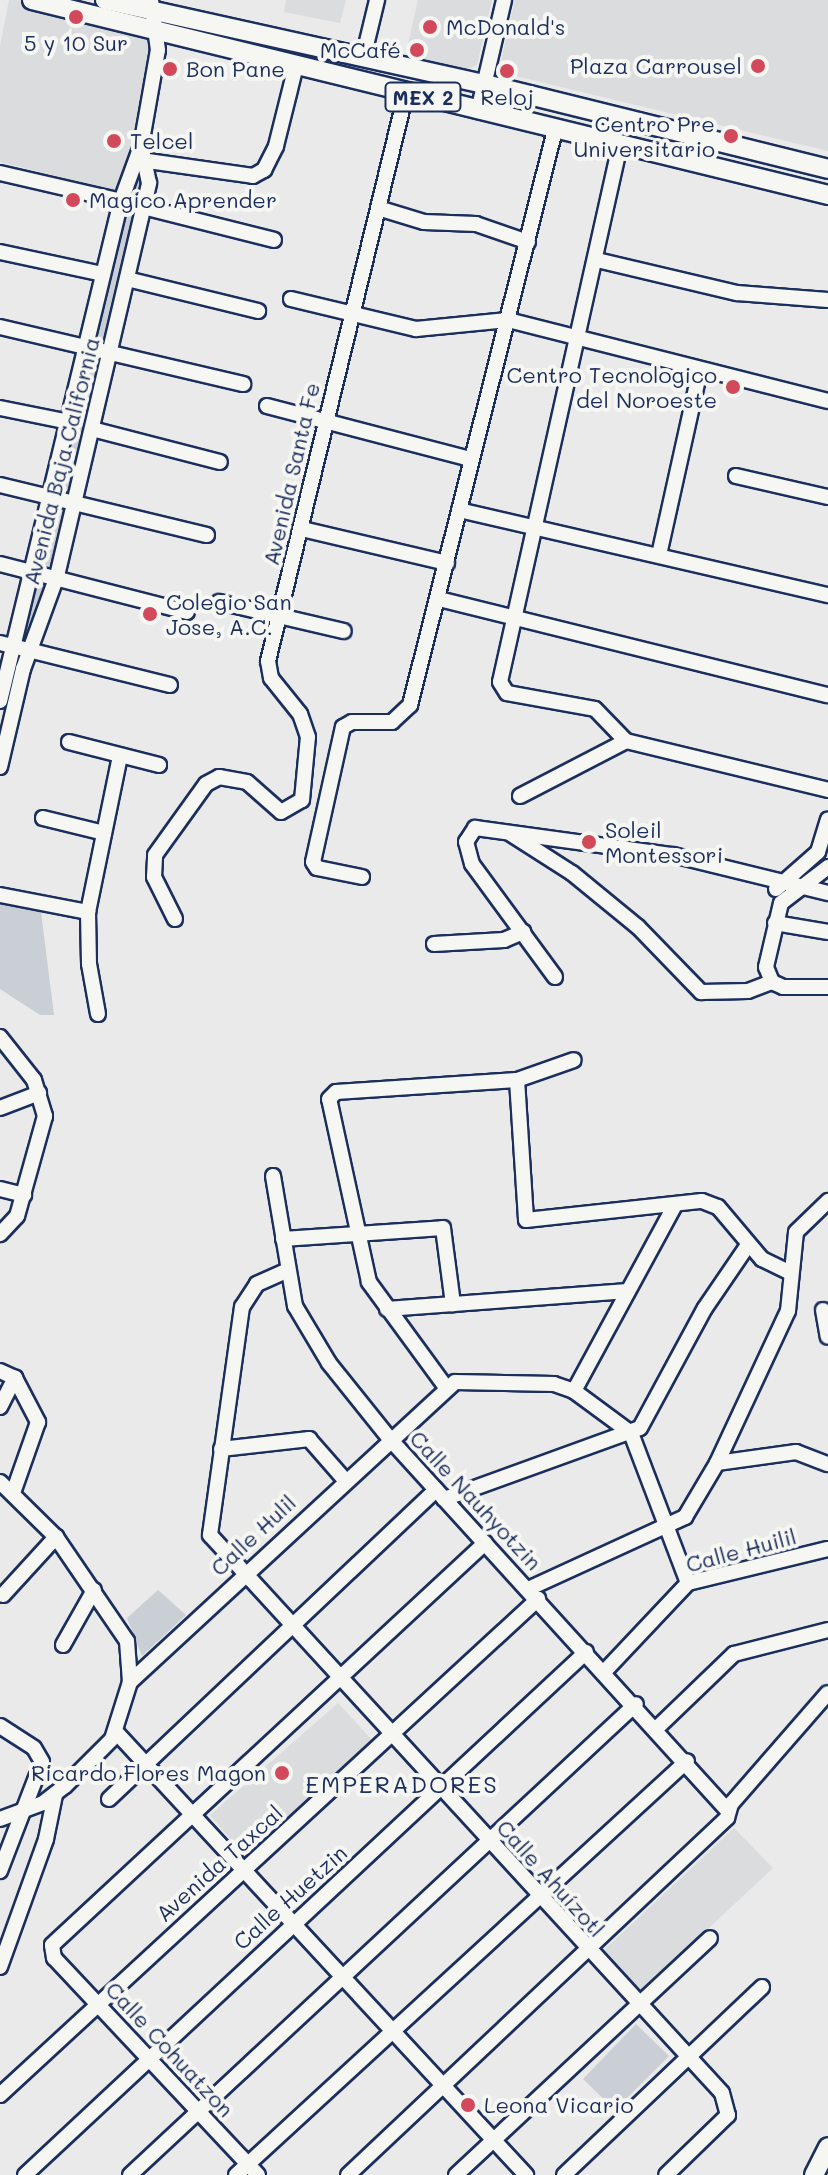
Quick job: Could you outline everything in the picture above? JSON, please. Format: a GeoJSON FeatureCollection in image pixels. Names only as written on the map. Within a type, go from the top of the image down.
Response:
{"type":"FeatureCollection","features":[{"type":"Feature","properties":{"kind":"main road","name":"MEX 2"},"geometry":{"type":"LineString","coordinates":[[32,0],[828,195]]}},
{"type":"Feature","properties":{"kind":"main road","name":"MEX 2"},"geometry":{"type":"LineString","coordinates":[[105,0],[152,6],[828,169]]}},
{"type":"Feature","properties":{"kind":"main road"},"geometry":{"type":"LineString","coordinates":[[814,2175],[828,2147]]}},
{"type":"Feature","properties":{"kind":"street"},"geometry":{"type":"LineString","coordinates":[[363,58],[377,0]]}},
{"type":"Feature","properties":{"kind":"street"},"geometry":{"type":"LineString","coordinates":[[478,111],[504,0]]}},
{"type":"Feature","properties":{"kind":"street","name":"Avenida Baja California"},"geometry":{"type":"LineString","coordinates":[[0,701],[7,644],[35,572],[121,201],[140,155],[158,33],[152,6]]}},
{"type":"Feature","properties":{"kind":"street"},"geometry":{"type":"LineString","coordinates":[[140,155],[240,178],[264,170],[276,146],[296,66]]}},
{"type":"Feature","properties":{"kind":"street","name":"Avenida Santa Fe"},"geometry":{"type":"LineString","coordinates":[[175,919],[154,877],[155,855],[206,784],[219,777],[247,782],[281,812],[302,800],[308,737],[300,714],[271,678],[268,661],[406,93]]}},
{"type":"Feature","properties":{"kind":"street"},"geometry":{"type":"LineString","coordinates":[[362,877],[317,868],[313,862],[343,727],[352,722],[392,722],[410,705],[555,130]]}},
{"type":"Feature","properties":{"kind":"street"},"geometry":{"type":"LineString","coordinates":[[620,145],[597,260],[514,617],[502,688],[595,709],[626,741],[828,790]]}},
{"type":"Feature","properties":{"kind":"street","name":"Avenida Baja California"},"geometry":{"type":"LineString","coordinates":[[0,767],[6,720],[57,576],[127,279],[150,175],[140,155]]}},
{"type":"Feature","properties":{"kind":"street"},"geometry":{"type":"LineString","coordinates":[[0,173],[121,201]]}},
{"type":"Feature","properties":{"kind":"street"},"geometry":{"type":"LineString","coordinates":[[143,207],[274,240]]}},
{"type":"Feature","properties":{"kind":"street"},"geometry":{"type":"LineString","coordinates":[[378,208],[424,222],[476,224],[528,242]]}},
{"type":"Feature","properties":{"kind":"street"},"geometry":{"type":"LineString","coordinates":[[0,252],[103,274]]}},
{"type":"Feature","properties":{"kind":"street"},"geometry":{"type":"LineString","coordinates":[[597,260],[737,293],[828,300]]}},
{"type":"Feature","properties":{"kind":"street"},"geometry":{"type":"LineString","coordinates":[[127,279],[258,311]]}},
{"type":"Feature","properties":{"kind":"street"},"geometry":{"type":"LineString","coordinates":[[291,299],[416,329],[508,320],[828,401]]}},
{"type":"Feature","properties":{"kind":"street"},"geometry":{"type":"LineString","coordinates":[[0,327],[243,384]]}},
{"type":"Feature","properties":{"kind":"street"},"geometry":{"type":"LineString","coordinates":[[659,555],[700,370]]}},
{"type":"Feature","properties":{"kind":"street"},"geometry":{"type":"LineString","coordinates":[[267,406],[471,459]]}},
{"type":"Feature","properties":{"kind":"street"},"geometry":{"type":"LineString","coordinates":[[0,408],[69,422]]}},
{"type":"Feature","properties":{"kind":"street"},"geometry":{"type":"LineString","coordinates":[[92,429],[220,462]]}},
{"type":"Feature","properties":{"kind":"street"},"geometry":{"type":"LineString","coordinates":[[736,476],[828,497]]}},
{"type":"Feature","properties":{"kind":"street"},"geometry":{"type":"LineString","coordinates":[[0,485],[207,535]]}},
{"type":"Feature","properties":{"kind":"street"},"geometry":{"type":"LineString","coordinates":[[459,510],[828,595]]}},
{"type":"Feature","properties":{"kind":"street"},"geometry":{"type":"LineString","coordinates":[[302,529],[447,563]]}},
{"type":"Feature","properties":{"kind":"street"},"geometry":{"type":"LineString","coordinates":[[0,564],[57,576],[187,612]]}},
{"type":"Feature","properties":{"kind":"street"},"geometry":{"type":"LineString","coordinates":[[439,599],[828,695]]}},
{"type":"Feature","properties":{"kind":"street"},"geometry":{"type":"LineString","coordinates":[[219,602],[344,631]]}},
{"type":"Feature","properties":{"kind":"street"},"geometry":{"type":"LineString","coordinates":[[7,644],[170,685]]}},
{"type":"Feature","properties":{"kind":"street"},"geometry":{"type":"LineString","coordinates":[[520,796],[626,741]]}},
{"type":"Feature","properties":{"kind":"street"},"geometry":{"type":"LineString","coordinates":[[69,742],[159,765]]}},
{"type":"Feature","properties":{"kind":"street"},"geometry":{"type":"LineString","coordinates":[[98,1014],[89,964],[88,912],[120,756]]}},
{"type":"Feature","properties":{"kind":"street"},"geometry":{"type":"LineString","coordinates":[[43,818],[104,833]]}},
{"type":"Feature","properties":{"kind":"street"},"geometry":{"type":"LineString","coordinates":[[771,944],[768,926],[777,884],[818,852],[828,819]]}},
{"type":"Feature","properties":{"kind":"street"},"geometry":{"type":"LineString","coordinates":[[555,977],[468,852],[468,833],[475,828],[673,855],[777,884],[828,893]]}},
{"type":"Feature","properties":{"kind":"street"},"geometry":{"type":"LineString","coordinates":[[504,830],[572,873],[638,927],[695,989],[748,991],[772,982]]}},
{"type":"Feature","properties":{"kind":"street"},"geometry":{"type":"LineString","coordinates":[[827,871],[781,903],[766,967],[772,982],[783,987],[828,987]]}},
{"type":"Feature","properties":{"kind":"street"},"geometry":{"type":"LineString","coordinates":[[0,895],[88,912]]}},
{"type":"Feature","properties":{"kind":"street"},"geometry":{"type":"LineString","coordinates":[[775,923],[828,932]]}},
{"type":"Feature","properties":{"kind":"street"},"geometry":{"type":"LineString","coordinates":[[434,944],[504,940],[523,932]]}},
{"type":"Feature","properties":{"kind":"street"},"geometry":{"type":"LineString","coordinates":[[0,1037],[24,1064],[39,1093],[45,1116],[17,1216],[0,1234]]}},
{"type":"Feature","properties":{"kind":"street"},"geometry":{"type":"LineString","coordinates":[[574,1060],[517,1080],[336,1092],[329,1099],[361,1234],[366,1272],[387,1309],[445,1386],[465,1380],[542,1381],[574,1391],[631,1433],[688,1583]]}},
{"type":"Feature","properties":{"kind":"street"},"geometry":{"type":"LineString","coordinates":[[517,1080],[526,1220],[702,1201],[718,1207],[766,1262],[791,1273]]}},
{"type":"Feature","properties":{"kind":"street"},"geometry":{"type":"LineString","coordinates":[[0,1108],[39,1093]]}},
{"type":"Feature","properties":{"kind":"street","name":"Calle Nauhyotzin"},"geometry":{"type":"LineString","coordinates":[[273,1176],[286,1271],[299,1317],[389,1438],[636,1704],[728,1811]]}},
{"type":"Feature","properties":{"kind":"street"},"geometry":{"type":"LineString","coordinates":[[0,1189],[24,1195]]}},
{"type":"Feature","properties":{"kind":"street","name":"Avenida Taxcal"},"geometry":{"type":"LineString","coordinates":[[0,2095],[390,1736],[533,1594],[685,1517],[717,1463],[788,1311],[796,1232],[828,1201]]}},
{"type":"Feature","properties":{"kind":"street"},"geometry":{"type":"LineString","coordinates":[[574,1391],[675,1205]]}},
{"type":"Feature","properties":{"kind":"street"},"geometry":{"type":"LineString","coordinates":[[283,1239],[445,1229],[453,1304]]}},
{"type":"Feature","properties":{"kind":"street"},"geometry":{"type":"LineString","coordinates":[[109,1799],[440,1495],[631,1433],[648,1420],[705,1308],[748,1245]]}},
{"type":"Feature","properties":{"kind":"street"},"geometry":{"type":"LineString","coordinates":[[286,1271],[257,1284],[242,1307],[221,1449],[309,1439],[344,1479]]}},
{"type":"Feature","properties":{"kind":"street"},"geometry":{"type":"LineString","coordinates":[[387,1309],[627,1291]]}},
{"type":"Feature","properties":{"kind":"street"},"geometry":{"type":"LineString","coordinates":[[823,1310],[828,1337]]}},
{"type":"Feature","properties":{"kind":"street"},"geometry":{"type":"LineString","coordinates":[[0,1371],[15,1378],[38,1422],[13,1493]]}},
{"type":"Feature","properties":{"kind":"street"},"geometry":{"type":"LineString","coordinates":[[0,1407],[15,1378]]}},
{"type":"Feature","properties":{"kind":"street","name":"Calle Hulil"},"geometry":{"type":"LineString","coordinates":[[130,1682],[445,1386]]}},
{"type":"Feature","properties":{"kind":"street","name":"Calle Ahuízotl"},"geometry":{"type":"LineString","coordinates":[[221,1449],[209,1527],[212,1538],[340,1682],[540,1895],[729,2104],[728,2115],[666,2175]]}},
{"type":"Feature","properties":{"kind":"street"},"geometry":{"type":"LineString","coordinates":[[717,1463],[796,1452],[828,1464]]}},
{"type":"Feature","properties":{"kind":"street"},"geometry":{"type":"LineString","coordinates":[[0,1482],[56,1537],[94,1590],[127,1641],[130,1682],[116,1732],[55,1795],[24,1816],[0,1819]]}},
{"type":"Feature","properties":{"kind":"street"},"geometry":{"type":"LineString","coordinates":[[3,1595],[56,1537]]}},
{"type":"Feature","properties":{"kind":"street"},"geometry":{"type":"LineString","coordinates":[[196,1815],[485,1543]]}},
{"type":"Feature","properties":{"kind":"street","name":"Calle Huilil"},"geometry":{"type":"LineString","coordinates":[[605,1671],[688,1583],[828,1549]]}},
{"type":"Feature","properties":{"kind":"street"},"geometry":{"type":"LineString","coordinates":[[63,1645],[94,1590]]}},
{"type":"Feature","properties":{"kind":"street"},"geometry":{"type":"LineString","coordinates":[[657,1728],[734,1654],[828,1630]]}},
{"type":"Feature","properties":{"kind":"street","name":"Calle Huetzin"},"geometry":{"type":"LineString","coordinates":[[25,2175],[586,1652]]}},
{"type":"Feature","properties":{"kind":"street"},"geometry":{"type":"LineString","coordinates":[[348,2175],[727,1818],[728,1811],[828,1693]]}},
{"type":"Feature","properties":{"kind":"street"},"geometry":{"type":"LineString","coordinates":[[130,2175],[636,1704]]}},
{"type":"Feature","properties":{"kind":"street"},"geometry":{"type":"LineString","coordinates":[[0,1726],[34,1748],[42,1762],[24,1816],[0,1871]]}},
{"type":"Feature","properties":{"kind":"street"},"geometry":{"type":"LineString","coordinates":[[116,1732],[526,2175]]}},
{"type":"Feature","properties":{"kind":"street"},"geometry":{"type":"LineString","coordinates":[[236,2175],[253,2169],[395,2031],[687,1761]]}},
{"type":"Feature","properties":{"kind":"street"},"geometry":{"type":"LineString","coordinates":[[0,1967],[48,1830],[55,1795]]}},
{"type":"Feature","properties":{"kind":"street","name":"Calle Cohuatzon"},"geometry":{"type":"LineString","coordinates":[[196,1815],[50,1952],[253,2169]]}},
{"type":"Feature","properties":{"kind":"street"},"geometry":{"type":"LineString","coordinates":[[24,1816],[48,1830]]}},
{"type":"Feature","properties":{"kind":"street"},"geometry":{"type":"LineString","coordinates":[[456,2175],[710,1938]]}},
{"type":"Feature","properties":{"kind":"street"},"geometry":{"type":"LineString","coordinates":[[564,2175],[762,1987]]}},
{"type":"Feature","properties":{"kind":"shaded area"},"geometry":{"type":"Polygon","coordinates":[[[9,0],[31,0],[162,33],[125,193],[0,162],[0,46],[9,0]]]}},
{"type":"Feature","properties":{"kind":"shaded area"},"geometry":{"type":"Polygon","coordinates":[[[286,0],[346,0],[340,23],[284,12],[286,0]]]}},
{"type":"Feature","properties":{"kind":"shaded area"},"geometry":{"type":"Polygon","coordinates":[[[418,0],[492,0],[477,65],[463,71],[405,57],[418,0]]]}},
{"type":"Feature","properties":{"kind":"shaded area","name":"Plaza Carrousel"},"geometry":{"type":"Polygon","coordinates":[[[515,0],[828,0],[828,151],[503,73],[502,56],[515,0]]]}},
{"type":"Feature","properties":{"kind":"shaded area"},"geometry":{"type":"Polygon","coordinates":[[[137,165],[145,180],[107,345],[95,342],[137,165]]]}},
{"type":"Feature","properties":{"kind":"shaded area"},"geometry":{"type":"Polygon","coordinates":[[[91,356],[102,359],[69,495],[58,492],[91,356]]]}},
{"type":"Feature","properties":{"kind":"shaded area"},"geometry":{"type":"Polygon","coordinates":[[[59,506],[67,508],[53,567],[45,565],[59,506]]]}},
{"type":"Feature","properties":{"kind":"shaded area"},"geometry":{"type":"Polygon","coordinates":[[[40,578],[52,581],[28,644],[20,643],[40,578]]]}},
{"type":"Feature","properties":{"kind":"shaded area"},"geometry":{"type":"Polygon","coordinates":[[[0,904],[41,912],[54,1015],[40,1015],[0,989],[0,904]]]}},
{"type":"Feature","properties":{"kind":"shaded area"},"geometry":{"type":"Polygon","coordinates":[[[158,1590],[186,1615],[142,1656],[127,1618],[158,1590]]]}},
{"type":"Feature","properties":{"kind":"shaded area"},"geometry":{"type":"Polygon","coordinates":[[[338,1703],[373,1741],[244,1855],[210,1815],[338,1703]]]}},
{"type":"Feature","properties":{"kind":"shaded area"},"geometry":{"type":"Polygon","coordinates":[[[734,1828],[773,1868],[638,1994],[600,1954],[734,1828]]]}},
{"type":"Feature","properties":{"kind":"shaded area"},"geometry":{"type":"Polygon","coordinates":[[[636,2024],[669,2056],[615,2110],[583,2079],[636,2024]]]}},
{"type":"Feature","properties":{"kind":"place","name":"5 y 10 Sur"},"geometry":{"type":"Point","coordinates":[76,17]}},
{"type":"Feature","properties":{"kind":"place","name":"McDonald's"},"geometry":{"type":"Point","coordinates":[430,27]}},
{"type":"Feature","properties":{"kind":"place","name":"McCafé"},"geometry":{"type":"Point","coordinates":[417,50]}},
{"type":"Feature","properties":{"kind":"place","name":"Plaza Carrousel"},"geometry":{"type":"Point","coordinates":[758,66]}},
{"type":"Feature","properties":{"kind":"place","name":"Bon Pane"},"geometry":{"type":"Point","coordinates":[170,69]}},
{"type":"Feature","properties":{"kind":"place","name":"Reloj"},"geometry":{"type":"Point","coordinates":[507,71]}},
{"type":"Feature","properties":{"kind":"place","name":"Centro Pre Universitario"},"geometry":{"type":"Point","coordinates":[731,136]}},
{"type":"Feature","properties":{"kind":"place","name":"Telcel"},"geometry":{"type":"Point","coordinates":[114,141]}},
{"type":"Feature","properties":{"kind":"place","name":"Magico Aprender"},"geometry":{"type":"Point","coordinates":[73,200]}},
{"type":"Feature","properties":{"kind":"place","name":"Centro Tecnologico del Noroeste"},"geometry":{"type":"Point","coordinates":[733,387]}},
{"type":"Feature","properties":{"kind":"place","name":"Colegio San Jose, A.C."},"geometry":{"type":"Point","coordinates":[150,614]}},
{"type":"Feature","properties":{"kind":"place","name":"Soleil Montessori"},"geometry":{"type":"Point","coordinates":[589,842]}},
{"type":"Feature","properties":{"kind":"place","name":"Ricardo Flores Magon"},"geometry":{"type":"Point","coordinates":[282,1773]}},
{"type":"Feature","properties":{"kind":"place","name":"Leona Vicario"},"geometry":{"type":"Point","coordinates":[468,2105]}},
{"type":"Feature","properties":{"kind":"district","name":"EMPERADORES"},"geometry":{"type":"Point","coordinates":[402,1784]}}]}
